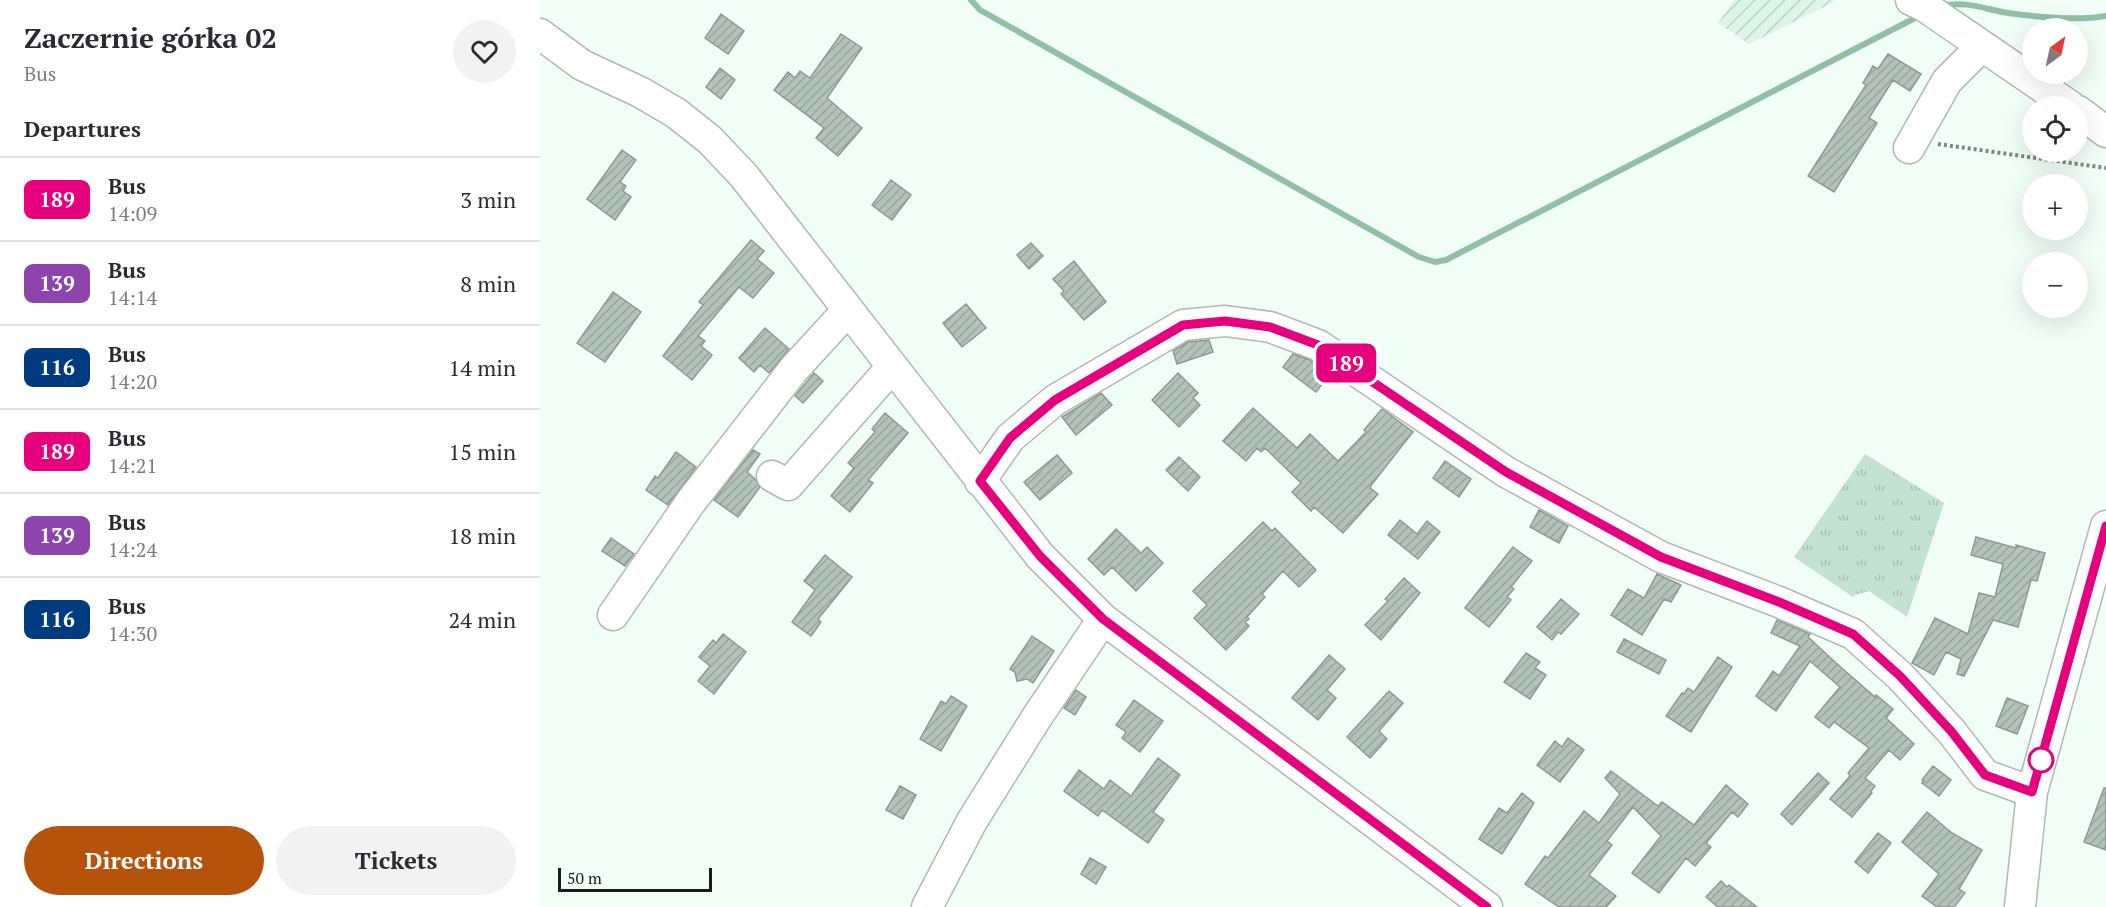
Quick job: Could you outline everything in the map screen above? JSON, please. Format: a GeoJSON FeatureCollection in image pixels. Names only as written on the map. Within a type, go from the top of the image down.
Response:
{"type":"FeatureCollection","features":[{"type":"Feature","properties":{"kind":"street"},"geometry":{"type":"LineString","coordinates":[[1911,0],[1924,6],[2055,96]]}},
{"type":"Feature","properties":{"kind":"street"},"geometry":{"type":"LineString","coordinates":[[540,34],[582,65],[640,92],[676,113],[710,140],[744,176],[1040,556],[1103,619],[1487,907]]}},
{"type":"Feature","properties":{"kind":"street"},"geometry":{"type":"LineString","coordinates":[[1911,144],[1947,81],[1982,46]]}},
{"type":"Feature","properties":{"kind":"street"},"geometry":{"type":"LineString","coordinates":[[2088,118],[2106,132]]}},
{"type":"Feature","properties":{"kind":"street"},"geometry":{"type":"LineString","coordinates":[[613,615],[690,504],[787,378],[848,310]]}},
{"type":"Feature","properties":{"kind":"street"},"geometry":{"type":"LineString","coordinates":[[980,481],[1010,438],[1055,400],[1183,325],[1225,321],[1270,327],[1318,345],[1506,472],[1661,557],[1779,602],[1853,634],[1900,676],[1951,731],[1985,775],[2032,792]]}},
{"type":"Feature","properties":{"kind":"street"},"geometry":{"type":"LineString","coordinates":[[772,476],[788,485],[892,367]]}},
{"type":"Feature","properties":{"kind":"street"},"geometry":{"type":"LineString","coordinates":[[2020,907],[2032,792],[2106,526]]}},
{"type":"Feature","properties":{"kind":"street"},"geometry":{"type":"LineString","coordinates":[[927,907],[972,821],[1037,717],[1103,619]]}},
{"type":"Feature","properties":{"kind":"path"},"geometry":{"type":"LineString","coordinates":[[1911,144],[2106,168]]}},
{"type":"Feature","properties":{"kind":"shaded area"},"geometry":{"type":"Polygon","coordinates":[[[1734,0],[1833,0],[1834,2],[1749,44],[1718,23],[1734,0]]]}},
{"type":"Feature","properties":{"kind":"green space"},"geometry":{"type":"Polygon","coordinates":[[[1865,454],[1944,503],[1907,617],[1869,591],[1853,597],[1794,557],[1865,454]]]}},
{"type":"Feature","properties":{"kind":"building"},"geometry":{"type":"Polygon","coordinates":[[[721,14],[744,31],[728,54],[705,38],[721,14]]]}},
{"type":"Feature","properties":{"kind":"building"},"geometry":{"type":"Polygon","coordinates":[[[841,34],[862,48],[827,98],[862,128],[838,156],[816,138],[824,128],[774,90],[788,72],[795,78],[800,71],[810,78],[841,34]]]}},
{"type":"Feature","properties":{"kind":"building"},"geometry":{"type":"Polygon","coordinates":[[[1888,54],[1921,74],[1910,91],[1893,80],[1869,118],[1877,123],[1834,192],[1808,176],[1866,85],[1863,83],[1873,66],[1878,69],[1888,54]]]}},
{"type":"Feature","properties":{"kind":"building"},"geometry":{"type":"Polygon","coordinates":[[[720,68],[735,80],[721,99],[706,87],[720,68]]]}},
{"type":"Feature","properties":{"kind":"building"},"geometry":{"type":"Polygon","coordinates":[[[622,150],[636,160],[620,182],[626,186],[623,191],[631,197],[615,220],[587,199],[622,150]]]}},
{"type":"Feature","properties":{"kind":"building"},"geometry":{"type":"Polygon","coordinates":[[[891,180],[911,195],[892,220],[872,205],[891,180]]]}},
{"type":"Feature","properties":{"kind":"building"},"geometry":{"type":"Polygon","coordinates":[[[751,240],[764,251],[757,259],[774,273],[753,298],[739,287],[698,336],[705,341],[701,346],[712,355],[692,380],[663,356],[703,305],[699,302],[751,240]]]}},
{"type":"Feature","properties":{"kind":"building"},"geometry":{"type":"Polygon","coordinates":[[[1031,243],[1043,256],[1029,269],[1017,255],[1031,243]]]}},
{"type":"Feature","properties":{"kind":"building"},"geometry":{"type":"Polygon","coordinates":[[[1074,261],[1106,302],[1084,320],[1061,294],[1064,291],[1053,279],[1074,261]]]}},
{"type":"Feature","properties":{"kind":"building"},"geometry":{"type":"Polygon","coordinates":[[[613,292],[641,312],[605,362],[577,343],[613,292]]]}},
{"type":"Feature","properties":{"kind":"building"},"geometry":{"type":"Polygon","coordinates":[[[966,304],[986,328],[962,347],[943,323],[966,304]]]}},
{"type":"Feature","properties":{"kind":"building"},"geometry":{"type":"Polygon","coordinates":[[[765,328],[789,349],[769,373],[760,365],[754,372],[739,358],[765,328]]]}},
{"type":"Feature","properties":{"kind":"building"},"geometry":{"type":"Polygon","coordinates":[[[1209,340],[1213,352],[1177,364],[1173,351],[1188,342],[1209,340]]]}},
{"type":"Feature","properties":{"kind":"building"},"geometry":{"type":"Polygon","coordinates":[[[1293,354],[1310,360],[1330,374],[1316,392],[1283,367],[1293,354]]]}},
{"type":"Feature","properties":{"kind":"building"},"geometry":{"type":"Polygon","coordinates":[[[814,373],[823,381],[803,403],[795,396],[814,373]]]}},
{"type":"Feature","properties":{"kind":"building"},"geometry":{"type":"Polygon","coordinates":[[[1178,373],[1198,393],[1193,398],[1200,405],[1179,427],[1152,400],[1178,373]]]}},
{"type":"Feature","properties":{"kind":"building"},"geometry":{"type":"Polygon","coordinates":[[[1101,393],[1112,405],[1076,435],[1062,417],[1101,393]]]}},
{"type":"Feature","properties":{"kind":"building"},"geometry":{"type":"Polygon","coordinates":[[[1253,408],[1297,448],[1310,434],[1338,461],[1366,432],[1364,430],[1382,409],[1413,432],[1372,484],[1370,488],[1378,494],[1343,533],[1314,507],[1311,511],[1292,492],[1301,483],[1265,448],[1261,452],[1257,448],[1246,461],[1223,441],[1253,408]]]}},
{"type":"Feature","properties":{"kind":"building"},"geometry":{"type":"Polygon","coordinates":[[[885,413],[908,433],[868,480],[873,483],[850,512],[831,496],[854,468],[848,463],[875,432],[872,429],[885,413]]]}},
{"type":"Feature","properties":{"kind":"building"},"geometry":{"type":"Polygon","coordinates":[[[753,450],[760,454],[747,472],[760,487],[738,517],[714,500],[753,450]]]}},
{"type":"Feature","properties":{"kind":"building"},"geometry":{"type":"Polygon","coordinates":[[[676,452],[696,467],[668,505],[646,490],[655,476],[658,478],[676,452]]]}},
{"type":"Feature","properties":{"kind":"building"},"geometry":{"type":"Polygon","coordinates":[[[1057,455],[1072,473],[1040,500],[1024,482],[1057,455]]]}},
{"type":"Feature","properties":{"kind":"building"},"geometry":{"type":"Polygon","coordinates":[[[1179,457],[1200,477],[1188,491],[1166,470],[1179,457]]]}},
{"type":"Feature","properties":{"kind":"building"},"geometry":{"type":"Polygon","coordinates":[[[1445,461],[1471,479],[1459,497],[1433,478],[1445,461]]]}},
{"type":"Feature","properties":{"kind":"building"},"geometry":{"type":"Polygon","coordinates":[[[1539,510],[1568,526],[1559,543],[1530,527],[1539,510]]]}},
{"type":"Feature","properties":{"kind":"building"},"geometry":{"type":"Polygon","coordinates":[[[1400,520],[1417,534],[1427,521],[1440,532],[1418,559],[1388,535],[1400,520]]]}},
{"type":"Feature","properties":{"kind":"building"},"geometry":{"type":"Polygon","coordinates":[[[1263,522],[1272,531],[1275,528],[1316,570],[1299,587],[1283,571],[1262,594],[1265,597],[1247,617],[1249,619],[1245,622],[1249,626],[1226,650],[1194,618],[1207,605],[1193,591],[1263,522]]]}},
{"type":"Feature","properties":{"kind":"building"},"geometry":{"type":"Polygon","coordinates":[[[1116,529],[1141,553],[1147,547],[1163,563],[1136,591],[1112,567],[1104,575],[1088,559],[1116,529]]]}},
{"type":"Feature","properties":{"kind":"building"},"geometry":{"type":"Polygon","coordinates":[[[1976,537],[2045,553],[2037,581],[2031,580],[2018,627],[1993,620],[1964,676],[1957,674],[1961,659],[1946,652],[1934,675],[1912,663],[1935,618],[1968,634],[1979,593],[1995,597],[2003,564],[1971,555],[1976,537]]]}},
{"type":"Feature","properties":{"kind":"building"},"geometry":{"type":"Polygon","coordinates":[[[611,538],[634,554],[625,566],[602,551],[611,538]]]}},
{"type":"Feature","properties":{"kind":"building"},"geometry":{"type":"Polygon","coordinates":[[[1513,547],[1532,561],[1511,587],[1514,589],[1507,597],[1511,600],[1489,627],[1465,608],[1513,547]]]}},
{"type":"Feature","properties":{"kind":"building"},"geometry":{"type":"Polygon","coordinates":[[[825,555],[852,577],[818,619],[821,622],[811,636],[792,622],[815,590],[804,581],[825,555]]]}},
{"type":"Feature","properties":{"kind":"building"},"geometry":{"type":"Polygon","coordinates":[[[1657,574],[1681,585],[1671,602],[1664,599],[1642,635],[1611,615],[1628,589],[1644,598],[1657,574]]]}},
{"type":"Feature","properties":{"kind":"building"},"geometry":{"type":"Polygon","coordinates":[[[1404,578],[1420,593],[1381,640],[1365,625],[1388,601],[1385,599],[1404,578]]]}},
{"type":"Feature","properties":{"kind":"building"},"geometry":{"type":"Polygon","coordinates":[[[1561,599],[1579,614],[1561,634],[1558,632],[1552,640],[1537,627],[1561,599]]]}},
{"type":"Feature","properties":{"kind":"building"},"geometry":{"type":"Polygon","coordinates":[[[1777,620],[1810,634],[1808,637],[1836,663],[1875,697],[1876,695],[1893,709],[1886,718],[1914,744],[1900,760],[1889,750],[1865,778],[1875,786],[1852,817],[1830,799],[1850,776],[1848,773],[1869,748],[1834,722],[1829,728],[1815,717],[1840,687],[1810,661],[1776,711],[1756,696],[1773,671],[1779,676],[1800,646],[1771,633],[1777,620]]]}},
{"type":"Feature","properties":{"kind":"building"},"geometry":{"type":"Polygon","coordinates":[[[723,634],[746,652],[714,694],[698,681],[710,666],[699,657],[713,640],[716,643],[723,634]]]}},
{"type":"Feature","properties":{"kind":"building"},"geometry":{"type":"Polygon","coordinates":[[[1032,636],[1054,651],[1033,683],[1027,679],[1017,681],[1015,672],[1010,669],[1032,636]]]}},
{"type":"Feature","properties":{"kind":"building"},"geometry":{"type":"Polygon","coordinates":[[[1624,639],[1666,660],[1659,674],[1617,652],[1624,639]]]}},
{"type":"Feature","properties":{"kind":"building"},"geometry":{"type":"Polygon","coordinates":[[[1526,653],[1540,662],[1535,668],[1546,675],[1530,699],[1504,682],[1526,653]]]}},
{"type":"Feature","properties":{"kind":"building"},"geometry":{"type":"Polygon","coordinates":[[[1329,655],[1345,669],[1327,690],[1336,698],[1318,720],[1292,698],[1329,655]]]}},
{"type":"Feature","properties":{"kind":"building"},"geometry":{"type":"Polygon","coordinates":[[[1718,657],[1732,667],[1691,732],[1666,716],[1682,693],[1684,694],[1688,688],[1694,692],[1718,657]]]}},
{"type":"Feature","properties":{"kind":"building"},"geometry":{"type":"Polygon","coordinates":[[[1076,690],[1086,697],[1075,715],[1064,708],[1076,690]]]}},
{"type":"Feature","properties":{"kind":"building"},"geometry":{"type":"Polygon","coordinates":[[[1389,691],[1403,703],[1379,731],[1387,739],[1370,758],[1347,737],[1389,691]]]}},
{"type":"Feature","properties":{"kind":"building"},"geometry":{"type":"Polygon","coordinates":[[[951,696],[967,706],[941,751],[920,739],[941,701],[946,704],[951,696]]]}},
{"type":"Feature","properties":{"kind":"building"},"geometry":{"type":"Polygon","coordinates":[[[2007,698],[2028,706],[2017,734],[1996,726],[2007,698]]]}},
{"type":"Feature","properties":{"kind":"building"},"geometry":{"type":"Polygon","coordinates":[[[1134,700],[1163,721],[1140,752],[1122,738],[1126,732],[1116,725],[1134,700]]]}},
{"type":"Feature","properties":{"kind":"building"},"geometry":{"type":"Polygon","coordinates":[[[1568,738],[1584,750],[1560,782],[1537,765],[1555,741],[1562,747],[1568,738]]]}},
{"type":"Feature","properties":{"kind":"building"},"geometry":{"type":"Polygon","coordinates":[[[1158,758],[1180,775],[1153,812],[1164,820],[1148,843],[1102,810],[1098,816],[1064,791],[1079,770],[1104,789],[1110,780],[1131,796],[1158,758]]]}},
{"type":"Feature","properties":{"kind":"building"},"geometry":{"type":"Polygon","coordinates":[[[1933,766],[1951,780],[1939,796],[1922,783],[1933,766]]]}},
{"type":"Feature","properties":{"kind":"building"},"geometry":{"type":"Polygon","coordinates":[[[1611,771],[1658,806],[1662,802],[1694,825],[1726,785],[1748,804],[1738,817],[1732,812],[1706,843],[1711,847],[1695,866],[1686,858],[1659,893],[1632,873],[1661,836],[1633,807],[1607,841],[1612,845],[1589,875],[1616,896],[1606,907],[1559,907],[1525,884],[1545,856],[1548,858],[1584,811],[1599,823],[1620,794],[1605,778],[1611,771]]]}},
{"type":"Feature","properties":{"kind":"building"},"geometry":{"type":"Polygon","coordinates":[[[1818,773],[1829,783],[1792,825],[1781,814],[1818,773]]]}},
{"type":"Feature","properties":{"kind":"building"},"geometry":{"type":"Polygon","coordinates":[[[900,786],[916,795],[903,819],[886,810],[900,786]]]}},
{"type":"Feature","properties":{"kind":"building"},"geometry":{"type":"Polygon","coordinates":[[[2104,788],[2106,788],[2106,850],[2084,842],[2104,788]]]}},
{"type":"Feature","properties":{"kind":"building"},"geometry":{"type":"Polygon","coordinates":[[[1522,793],[1534,803],[1502,854],[1479,839],[1499,808],[1507,813],[1522,793]]]}},
{"type":"Feature","properties":{"kind":"building"},"geometry":{"type":"Polygon","coordinates":[[[1927,812],[1952,833],[1982,850],[1959,889],[1965,893],[1954,907],[1937,907],[1922,896],[1939,874],[1902,842],[1927,812]]]}},
{"type":"Feature","properties":{"kind":"building"},"geometry":{"type":"Polygon","coordinates":[[[1878,833],[1891,843],[1868,873],[1855,862],[1878,833]]]}},
{"type":"Feature","properties":{"kind":"building"},"geometry":{"type":"Polygon","coordinates":[[[1090,858],[1106,867],[1096,884],[1081,874],[1090,858]]]}},
{"type":"Feature","properties":{"kind":"building"},"geometry":{"type":"Polygon","coordinates":[[[1721,881],[1757,907],[1718,907],[1706,897],[1721,881]]]}},
{"type":"Feature","properties":{"kind":"waterway"},"geometry":{"type":"LineString","coordinates":[[971,0],[980,10],[1419,257],[1435,262],[1446,260],[1915,18]]}},
{"type":"Feature","properties":{"kind":"waterway"},"geometry":{"type":"LineString","coordinates":[[1944,6],[1960,4],[2008,13],[2057,18],[2106,16]]}},
{"type":"Feature","properties":{"kind":"bus line","name":"189"},"geometry":{"type":"LineString","coordinates":[[1487,907],[1103,619],[1040,556],[980,481],[1010,438],[1055,400],[1183,325],[1225,321],[1270,327],[1318,345],[1506,472],[1661,557],[1779,602],[1853,634],[1900,676],[1951,731],[1985,775],[2032,792],[2106,526]]}}]}
